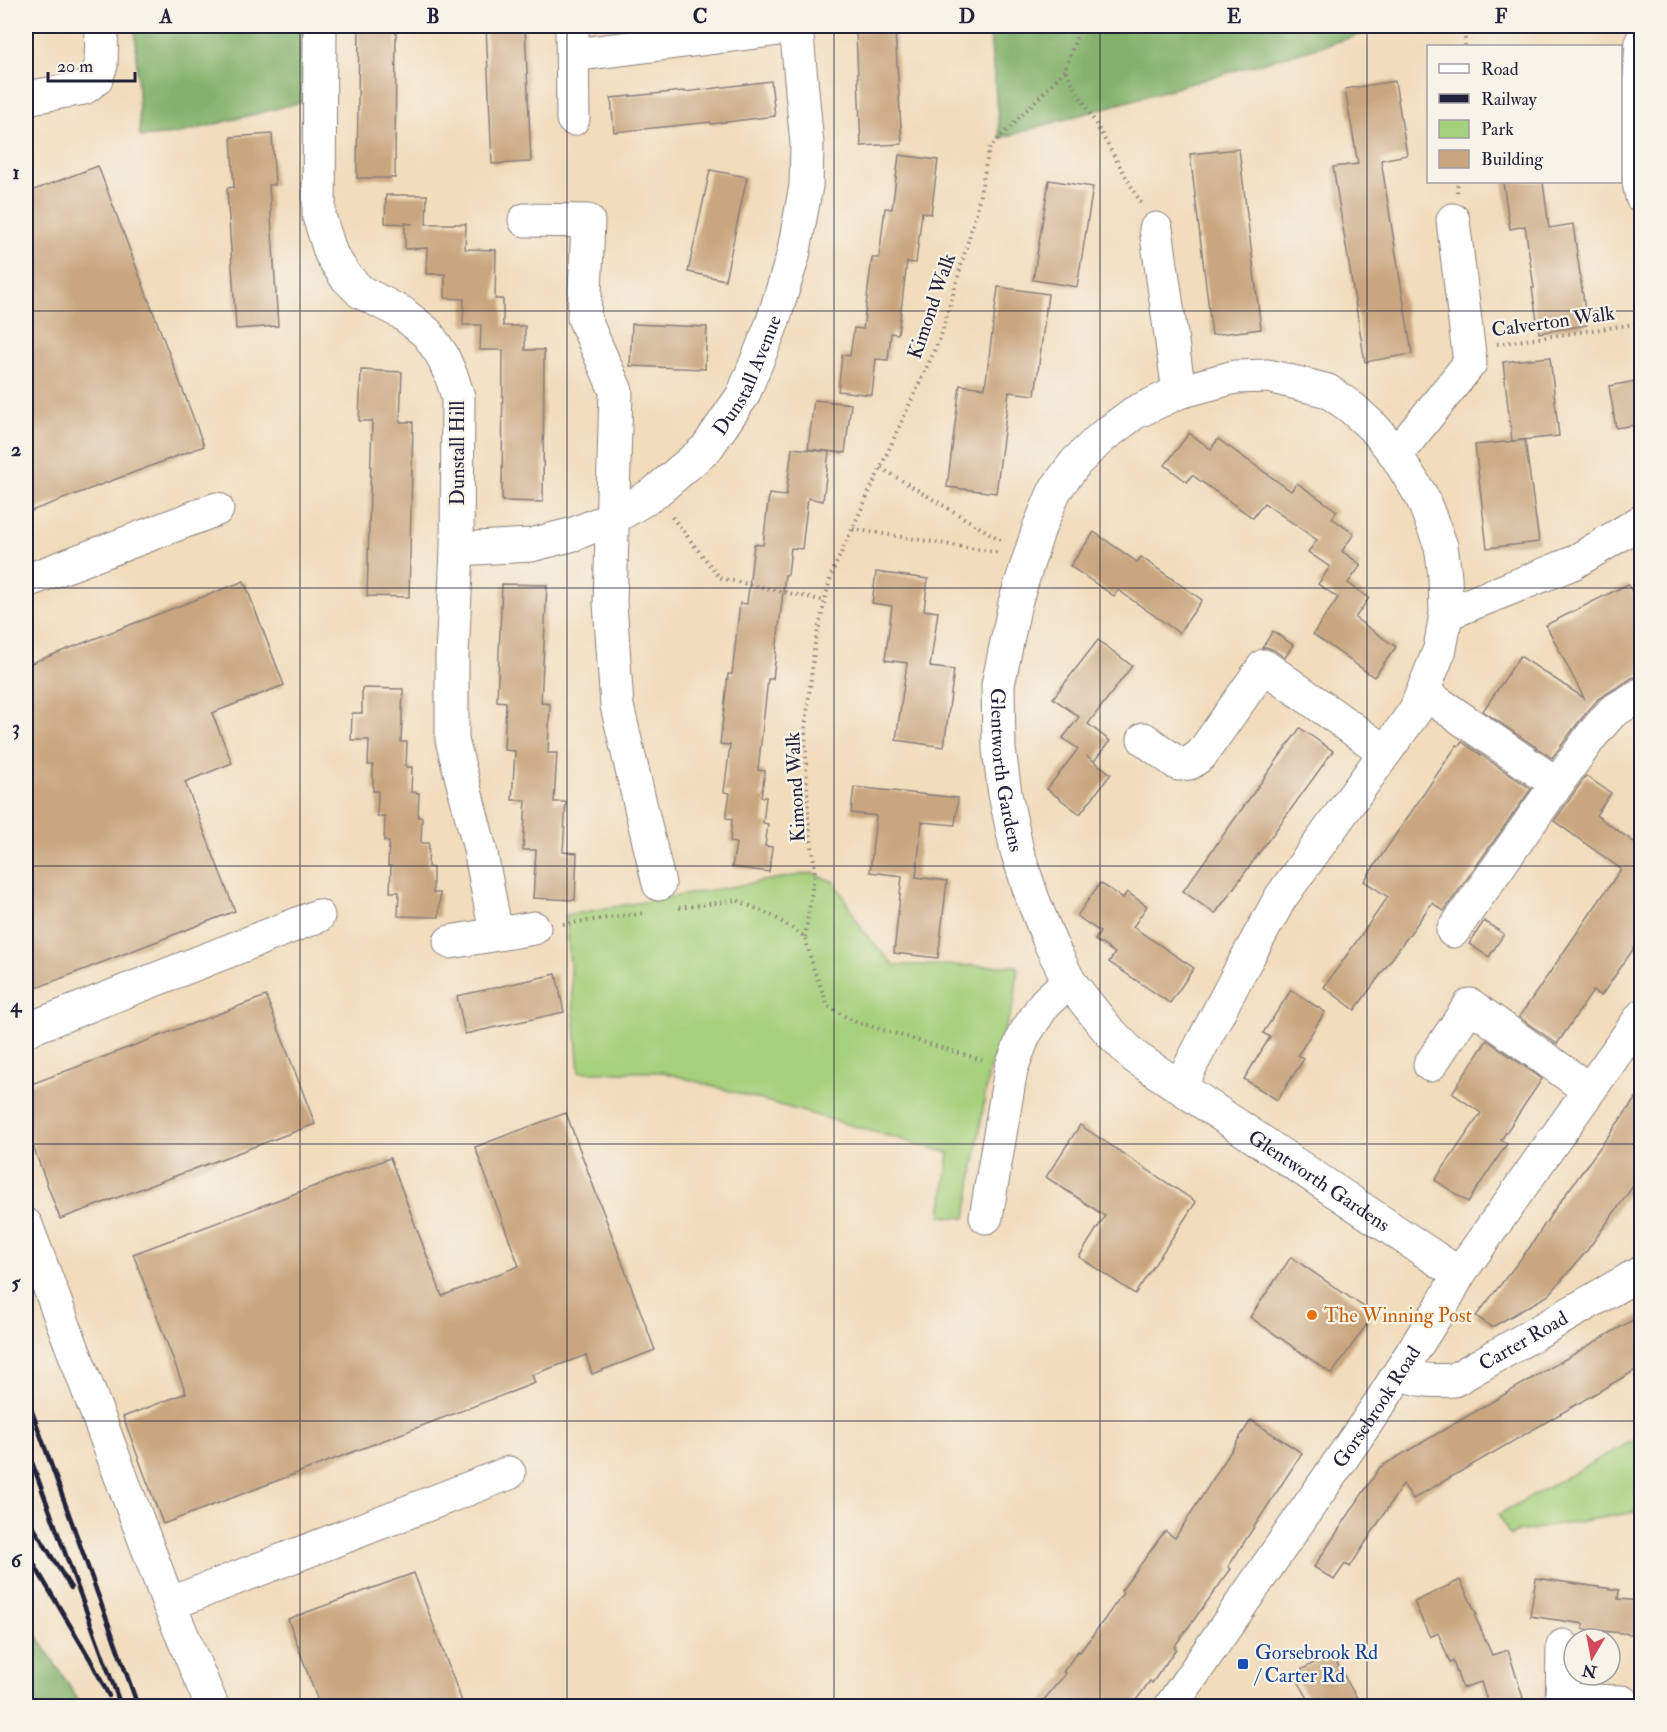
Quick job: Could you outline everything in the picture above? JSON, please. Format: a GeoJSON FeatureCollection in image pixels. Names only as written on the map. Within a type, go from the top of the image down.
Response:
{"type":"FeatureCollection","features":[{"type":"Feature","properties":{"kind":"street"},"geometry":{"type":"LineString","coordinates":[[26,98],[84,88],[96,79],[101,65],[102,26]]}},
{"type":"Feature","properties":{"kind":"street","name":"Dunstall Hill"},"geometry":{"type":"LineString","coordinates":[[320,26],[319,216],[331,254],[345,276],[361,292],[402,314],[427,333],[442,355],[458,397],[452,740],[480,849],[496,933]]}},
{"type":"Feature","properties":{"kind":"street"},"geometry":{"type":"LineString","coordinates":[[573,119],[573,40],[796,26]]}},
{"type":"Feature","properties":{"kind":"street","name":"Dunstall Avenue"},"geometry":{"type":"LineString","coordinates":[[457,549],[531,545],[574,534],[613,518],[654,494],[706,449],[743,395],[772,324],[793,256],[806,186],[807,144],[796,26]]}},
{"type":"Feature","properties":{"kind":"street"},"geometry":{"type":"LineString","coordinates":[[1641,41],[1635,163],[1641,195]]}},
{"type":"Feature","properties":{"kind":"street"},"geometry":{"type":"LineString","coordinates":[[525,220],[588,221],[584,318],[616,391],[610,603],[617,706],[658,902]]}},
{"type":"Feature","properties":{"kind":"street"},"geometry":{"type":"LineString","coordinates":[[1396,455],[1470,363],[1454,220]]}},
{"type":"Feature","properties":{"kind":"street"},"geometry":{"type":"LineString","coordinates":[[1156,229],[1179,392]]}},
{"type":"Feature","properties":{"kind":"street","name":"Glentworth Gardens"},"geometry":{"type":"LineString","coordinates":[[1180,1086],[1281,897],[1415,711],[1440,650],[1446,614],[1441,546],[1422,497],[1396,455],[1376,430],[1352,408],[1328,391],[1268,376],[1235,377],[1179,392],[1134,413],[1102,437],[1076,462],[1055,490],[1039,528],[1015,603],[998,686],[999,749],[1005,794],[1017,851],[1051,945],[1069,981],[1107,1029],[1135,1057],[1459,1274]]}},
{"type":"Feature","properties":{"kind":"street"},"geometry":{"type":"LineString","coordinates":[[26,581],[217,509]]}},
{"type":"Feature","properties":{"kind":"street"},"geometry":{"type":"LineString","coordinates":[[1446,614],[1574,563],[1637,534]]}},
{"type":"Feature","properties":{"kind":"street"},"geometry":{"type":"LineString","coordinates":[[1144,739],[1178,764],[1190,763],[1201,755],[1264,666],[1385,752]]}},
{"type":"Feature","properties":{"kind":"street"},"geometry":{"type":"LineString","coordinates":[[1424,693],[1557,784]]}},
{"type":"Feature","properties":{"kind":"street"},"geometry":{"type":"LineString","coordinates":[[1453,932],[1592,735],[1612,712],[1641,694]]}},
{"type":"Feature","properties":{"kind":"street"},"geometry":{"type":"LineString","coordinates":[[26,1030],[318,916]]}},
{"type":"Feature","properties":{"kind":"street"},"geometry":{"type":"LineString","coordinates":[[450,942],[534,928]]}},
{"type":"Feature","properties":{"kind":"street"},"geometry":{"type":"LineString","coordinates":[[986,1217],[1011,1069],[1024,1035],[1045,1003],[1069,981]]}},
{"type":"Feature","properties":{"kind":"street"},"geometry":{"type":"LineString","coordinates":[[1430,1065],[1470,1005],[1589,1090]]}},
{"type":"Feature","properties":{"kind":"street","name":"Gorsebrook Road"},"geometry":{"type":"LineString","coordinates":[[1171,1707],[1400,1372],[1459,1274],[1641,1016]]}},
{"type":"Feature","properties":{"kind":"street"},"geometry":{"type":"LineString","coordinates":[[26,1225],[169,1604],[212,1707]]}},
{"type":"Feature","properties":{"kind":"street","name":"Carter Road"},"geometry":{"type":"LineString","coordinates":[[1400,1372],[1414,1379],[1430,1382],[1454,1380],[1641,1272]]}},
{"type":"Feature","properties":{"kind":"street"},"geometry":{"type":"LineString","coordinates":[[169,1604],[509,1473]]}},
{"type":"Feature","properties":{"kind":"street"},"geometry":{"type":"LineString","coordinates":[[1562,1687],[1562,1703],[1622,1702]]}},
{"type":"Feature","properties":{"kind":"path"},"geometry":{"type":"LineString","coordinates":[[1080,26],[1065,70],[1156,229]]}},
{"type":"Feature","properties":{"kind":"path"},"geometry":{"type":"LineString","coordinates":[[1465,26],[1465,45]]}},
{"type":"Feature","properties":{"kind":"path","name":"Kimond Walk"},"geometry":{"type":"LineString","coordinates":[[806,937],[815,868],[808,816],[805,730],[815,643],[831,575],[941,336],[977,210],[989,148],[1065,70]]}},
{"type":"Feature","properties":{"kind":"path"},"geometry":{"type":"LineString","coordinates":[[1639,323],[1641,297]]}},
{"type":"Feature","properties":{"kind":"path","name":"Calverton Walk"},"geometry":{"type":"LineString","coordinates":[[1469,348],[1639,323]]}},
{"type":"Feature","properties":{"kind":"path"},"geometry":{"type":"LineString","coordinates":[[881,468],[1029,558]]}},
{"type":"Feature","properties":{"kind":"path"},"geometry":{"type":"LineString","coordinates":[[654,494],[720,578],[825,601]]}},
{"type":"Feature","properties":{"kind":"path"},"geometry":{"type":"LineString","coordinates":[[853,529],[1029,558]]}},
{"type":"Feature","properties":{"kind":"path"},"geometry":{"type":"LineString","coordinates":[[534,928],[658,902],[737,900],[773,916],[806,937],[814,970],[828,1006],[853,1021],[1011,1069]]}},
{"type":"Feature","properties":{"kind":"green space"},"geometry":{"type":"Polygon","coordinates":[[[135,26],[304,26],[306,101],[177,134],[140,137],[135,26]]]}},
{"type":"Feature","properties":{"kind":"green space"},"geometry":{"type":"Polygon","coordinates":[[[989,26],[1391,26],[1000,138],[989,26]]]}},
{"type":"Feature","properties":{"kind":"green space"},"geometry":{"type":"Polygon","coordinates":[[[811,873],[835,882],[865,934],[894,965],[1018,966],[1014,1004],[989,1071],[966,1218],[941,1216],[949,1153],[663,1072],[579,1072],[566,915],[811,873]]]}},
{"type":"Feature","properties":{"kind":"green space"},"geometry":{"type":"Polygon","coordinates":[[[1641,1436],[1641,1511],[1517,1532],[1510,1536],[1499,1514],[1641,1436]]]}},
{"type":"Feature","properties":{"kind":"green space"},"geometry":{"type":"Polygon","coordinates":[[[26,1618],[80,1703],[81,1706],[26,1706],[26,1618]]]}},
{"type":"Feature","properties":{"kind":"building"},"geometry":{"type":"Polygon","coordinates":[[[359,26],[396,26],[395,178],[357,178],[359,26]]]}},
{"type":"Feature","properties":{"kind":"building"},"geometry":{"type":"Polygon","coordinates":[[[486,26],[525,26],[531,162],[492,164],[486,26]]]}},
{"type":"Feature","properties":{"kind":"building"},"geometry":{"type":"Polygon","coordinates":[[[895,30],[902,144],[861,146],[856,32],[895,30]]]}},
{"type":"Feature","properties":{"kind":"building"},"geometry":{"type":"Polygon","coordinates":[[[771,81],[775,116],[614,132],[611,98],[685,92],[771,81]]]}},
{"type":"Feature","properties":{"kind":"building"},"geometry":{"type":"Polygon","coordinates":[[[1395,81],[1407,155],[1381,160],[1412,354],[1365,362],[1333,167],[1358,164],[1345,89],[1395,81]]]}},
{"type":"Feature","properties":{"kind":"building"},"geometry":{"type":"Polygon","coordinates":[[[272,134],[275,185],[269,185],[278,326],[236,329],[227,188],[234,187],[231,137],[272,134]]]}},
{"type":"Feature","properties":{"kind":"building"},"geometry":{"type":"Polygon","coordinates":[[[1239,149],[1261,329],[1212,335],[1190,154],[1239,149]]]}},
{"type":"Feature","properties":{"kind":"building"},"geometry":{"type":"Polygon","coordinates":[[[899,155],[938,160],[931,214],[922,212],[916,263],[907,262],[898,334],[891,333],[888,360],[876,359],[872,395],[838,391],[842,355],[850,356],[854,328],[863,329],[872,258],[879,258],[885,208],[892,209],[899,155]]]}},
{"type":"Feature","properties":{"kind":"building"},"geometry":{"type":"Polygon","coordinates":[[[98,166],[204,446],[26,513],[26,193],[98,166]]]}},
{"type":"Feature","properties":{"kind":"building"},"geometry":{"type":"Polygon","coordinates":[[[710,170],[747,177],[725,280],[688,272],[710,170]]]}},
{"type":"Feature","properties":{"kind":"building"},"geometry":{"type":"Polygon","coordinates":[[[1049,180],[1093,187],[1077,287],[1033,280],[1049,180]]]}},
{"type":"Feature","properties":{"kind":"building"},"geometry":{"type":"Polygon","coordinates":[[[1503,183],[1543,183],[1549,228],[1573,224],[1587,325],[1539,333],[1525,226],[1510,229],[1503,183]]]}},
{"type":"Feature","properties":{"kind":"building"},"geometry":{"type":"Polygon","coordinates":[[[386,195],[427,195],[426,224],[466,224],[465,249],[496,250],[495,299],[503,299],[503,326],[525,326],[525,350],[544,350],[543,502],[502,501],[503,350],[480,350],[481,325],[463,325],[464,299],[445,298],[445,274],[426,274],[427,248],[405,249],[405,224],[385,223],[386,195]]]}},
{"type":"Feature","properties":{"kind":"building"},"geometry":{"type":"Polygon","coordinates":[[[998,287],[1048,294],[1035,395],[1009,392],[996,493],[947,487],[960,385],[985,388],[998,287]]]}},
{"type":"Feature","properties":{"kind":"building"},"geometry":{"type":"Polygon","coordinates":[[[632,324],[707,327],[705,369],[630,366],[632,324]]]}},
{"type":"Feature","properties":{"kind":"building"},"geometry":{"type":"Polygon","coordinates":[[[1550,357],[1559,436],[1512,441],[1503,362],[1550,357]]]}},
{"type":"Feature","properties":{"kind":"building"},"geometry":{"type":"Polygon","coordinates":[[[361,370],[402,372],[400,422],[413,422],[409,597],[367,596],[372,421],[359,421],[361,370]]]}},
{"type":"Feature","properties":{"kind":"building"},"geometry":{"type":"Polygon","coordinates":[[[1641,380],[1641,424],[1616,428],[1609,386],[1641,380]]]}},
{"type":"Feature","properties":{"kind":"building"},"geometry":{"type":"Polygon","coordinates":[[[814,400],[851,404],[845,453],[808,449],[814,400]]]}},
{"type":"Feature","properties":{"kind":"building"},"geometry":{"type":"Polygon","coordinates":[[[1189,433],[1211,449],[1218,439],[1291,491],[1297,483],[1337,511],[1332,518],[1354,534],[1342,551],[1361,565],[1348,583],[1369,598],[1355,618],[1396,647],[1374,677],[1313,634],[1338,598],[1318,584],[1330,567],[1308,552],[1317,540],[1264,503],[1253,518],[1192,475],[1187,482],[1165,465],[1189,433]]]}},
{"type":"Feature","properties":{"kind":"building"},"geometry":{"type":"Polygon","coordinates":[[[1525,440],[1539,542],[1487,548],[1475,445],[1525,440]]]}},
{"type":"Feature","properties":{"kind":"building"},"geometry":{"type":"Polygon","coordinates":[[[792,448],[829,452],[823,501],[808,498],[802,549],[791,548],[788,575],[785,575],[773,679],[768,679],[758,770],[765,771],[761,797],[766,797],[763,823],[768,824],[765,846],[772,847],[769,872],[732,867],[736,843],[730,842],[732,819],[726,818],[730,793],[724,792],[730,745],[720,744],[728,674],[732,674],[740,603],[747,604],[754,544],[763,545],[769,494],[786,496],[792,448]]]}},
{"type":"Feature","properties":{"kind":"building"},"geometry":{"type":"Polygon","coordinates":[[[1094,532],[1137,562],[1141,557],[1202,600],[1179,633],[1118,590],[1114,596],[1070,566],[1094,532]]]}},
{"type":"Feature","properties":{"kind":"building"},"geometry":{"type":"Polygon","coordinates":[[[876,572],[928,579],[924,610],[938,612],[930,667],[954,670],[944,747],[896,740],[907,663],[885,660],[892,606],[872,603],[876,572]]]}},
{"type":"Feature","properties":{"kind":"building"},"geometry":{"type":"Polygon","coordinates":[[[244,581],[284,685],[212,713],[232,763],[185,782],[235,911],[26,992],[26,665],[244,581]]]}},
{"type":"Feature","properties":{"kind":"building"},"geometry":{"type":"Polygon","coordinates":[[[502,584],[547,585],[541,703],[550,704],[548,753],[557,753],[554,802],[566,802],[563,852],[577,853],[575,900],[533,898],[536,850],[523,850],[526,800],[512,800],[515,751],[504,750],[506,702],[497,701],[502,584]]]}},
{"type":"Feature","properties":{"kind":"building"},"geometry":{"type":"Polygon","coordinates":[[[1628,584],[1641,610],[1641,675],[1598,699],[1552,758],[1483,711],[1520,656],[1584,698],[1546,625],[1628,584]]]}},
{"type":"Feature","properties":{"kind":"building"},"geometry":{"type":"Polygon","coordinates":[[[1273,631],[1293,645],[1285,658],[1274,650],[1262,648],[1273,631]]]}},
{"type":"Feature","properties":{"kind":"building"},"geometry":{"type":"Polygon","coordinates":[[[1098,640],[1132,666],[1088,724],[1110,741],[1094,761],[1087,756],[1111,774],[1080,814],[1047,789],[1078,749],[1063,738],[1079,717],[1053,698],[1098,640]]]}},
{"type":"Feature","properties":{"kind":"building"},"geometry":{"type":"Polygon","coordinates":[[[362,688],[403,689],[401,742],[407,742],[406,767],[412,767],[411,792],[419,793],[418,817],[422,817],[421,843],[429,843],[428,867],[433,868],[433,893],[440,893],[439,917],[398,916],[399,892],[390,892],[391,866],[388,866],[389,842],[384,841],[385,816],[377,816],[378,791],[373,791],[373,765],[368,765],[369,740],[351,740],[352,713],[362,713],[362,688]]]}},
{"type":"Feature","properties":{"kind":"building"},"geometry":{"type":"Polygon","coordinates":[[[1300,728],[1333,751],[1215,914],[1183,891],[1300,728]]]}},
{"type":"Feature","properties":{"kind":"building"},"geometry":{"type":"Polygon","coordinates":[[[1462,742],[1531,789],[1444,911],[1432,903],[1355,1010],[1324,987],[1388,897],[1364,881],[1457,745],[1459,746],[1462,742]]]}},
{"type":"Feature","properties":{"kind":"building"},"geometry":{"type":"Polygon","coordinates":[[[1586,776],[1611,793],[1596,815],[1638,845],[1641,839],[1641,938],[1601,996],[1593,991],[1557,1044],[1519,1017],[1621,869],[1554,821],[1586,776]]]}},
{"type":"Feature","properties":{"kind":"building"},"geometry":{"type":"Polygon","coordinates":[[[854,787],[958,798],[955,825],[922,822],[916,877],[947,881],[938,958],[894,953],[902,876],[870,872],[876,816],[851,813],[854,787]]]}},
{"type":"Feature","properties":{"kind":"building"},"geometry":{"type":"Polygon","coordinates":[[[1100,883],[1123,898],[1127,892],[1147,906],[1133,927],[1194,968],[1170,1003],[1109,962],[1115,953],[1095,940],[1100,932],[1077,916],[1100,883]]]}},
{"type":"Feature","properties":{"kind":"building"},"geometry":{"type":"Polygon","coordinates":[[[1484,921],[1504,934],[1489,957],[1469,944],[1484,921]]]}},
{"type":"Feature","properties":{"kind":"building"},"geometry":{"type":"Polygon","coordinates":[[[556,974],[564,1012],[465,1034],[457,996],[556,974]]]}},
{"type":"Feature","properties":{"kind":"building"},"geometry":{"type":"Polygon","coordinates":[[[1291,990],[1325,1012],[1298,1055],[1304,1059],[1277,1100],[1244,1079],[1270,1037],[1263,1033],[1291,990]]]}},
{"type":"Feature","properties":{"kind":"building"},"geometry":{"type":"Polygon","coordinates":[[[266,996],[315,1124],[60,1219],[26,1127],[26,1086],[266,996]]]}},
{"type":"Feature","properties":{"kind":"building"},"geometry":{"type":"Polygon","coordinates":[[[1487,1040],[1542,1079],[1501,1140],[1507,1144],[1468,1202],[1435,1180],[1481,1113],[1452,1093],[1487,1040]]]}},
{"type":"Feature","properties":{"kind":"building"},"geometry":{"type":"Polygon","coordinates":[[[1641,1091],[1641,1175],[1586,1252],[1549,1295],[1492,1327],[1476,1316],[1530,1247],[1641,1091]]]}},
{"type":"Feature","properties":{"kind":"building"},"geometry":{"type":"Polygon","coordinates":[[[566,1113],[655,1350],[592,1374],[586,1355],[532,1375],[535,1383],[163,1524],[123,1417],[186,1393],[133,1254],[390,1158],[442,1296],[519,1266],[475,1147],[566,1113]]]}},
{"type":"Feature","properties":{"kind":"building"},"geometry":{"type":"Polygon","coordinates":[[[1080,1125],[1196,1202],[1135,1294],[1079,1257],[1105,1216],[1046,1177],[1080,1125]]]}},
{"type":"Feature","properties":{"kind":"building","name":"The Winning Post"},"geometry":{"type":"Polygon","coordinates":[[[1291,1257],[1374,1314],[1332,1374],[1250,1317],[1291,1257]]]}},
{"type":"Feature","properties":{"kind":"building"},"geometry":{"type":"Polygon","coordinates":[[[1641,1315],[1641,1367],[1413,1499],[1403,1484],[1350,1567],[1345,1564],[1334,1580],[1314,1567],[1380,1467],[1641,1315]]]}},
{"type":"Feature","properties":{"kind":"building"},"geometry":{"type":"Polygon","coordinates":[[[1251,1420],[1302,1453],[1228,1567],[1231,1569],[1174,1647],[1176,1649],[1152,1683],[1150,1681],[1131,1707],[1038,1707],[1066,1673],[1063,1672],[1104,1620],[1123,1593],[1121,1591],[1165,1531],[1175,1538],[1251,1420]]]}},
{"type":"Feature","properties":{"kind":"building"},"geometry":{"type":"Polygon","coordinates":[[[414,1573],[464,1707],[320,1707],[288,1619],[414,1573]]]}},
{"type":"Feature","properties":{"kind":"building"},"geometry":{"type":"Polygon","coordinates":[[[1536,1578],[1619,1590],[1618,1599],[1641,1601],[1641,1635],[1622,1633],[1622,1627],[1583,1627],[1584,1624],[1530,1616],[1536,1578]]]}},
{"type":"Feature","properties":{"kind":"building"},"geometry":{"type":"Polygon","coordinates":[[[1460,1580],[1477,1615],[1475,1616],[1492,1655],[1508,1650],[1523,1698],[1499,1707],[1489,1707],[1481,1682],[1462,1688],[1453,1661],[1450,1663],[1438,1633],[1430,1637],[1414,1602],[1460,1580]]]}},
{"type":"Feature","properties":{"kind":"building"},"geometry":{"type":"Polygon","coordinates":[[[1331,1653],[1362,1707],[1313,1707],[1294,1674],[1331,1653]]]}},
{"type":"Feature","properties":{"kind":"railway"},"geometry":{"type":"LineString","coordinates":[[26,1395],[138,1706]]}},
{"type":"Feature","properties":{"kind":"railway"},"geometry":{"type":"LineString","coordinates":[[26,1446],[121,1706]]}},
{"type":"Feature","properties":{"kind":"railway"},"geometry":{"type":"LineString","coordinates":[[26,1515],[71,1588]]}},
{"type":"Feature","properties":{"kind":"railway"},"geometry":{"type":"LineString","coordinates":[[26,1551],[90,1659],[109,1696]]}},
{"type":"Feature","properties":{"kind":"place","name":"The Winning Post"},"geometry":{"type":"Point","coordinates":[1312,1315]}},
{"type":"Feature","properties":{"kind":"place","name":"Gorsebrook Rd / Carter Rd"},"geometry":{"type":"Point","coordinates":[1243,1664]}}]}
